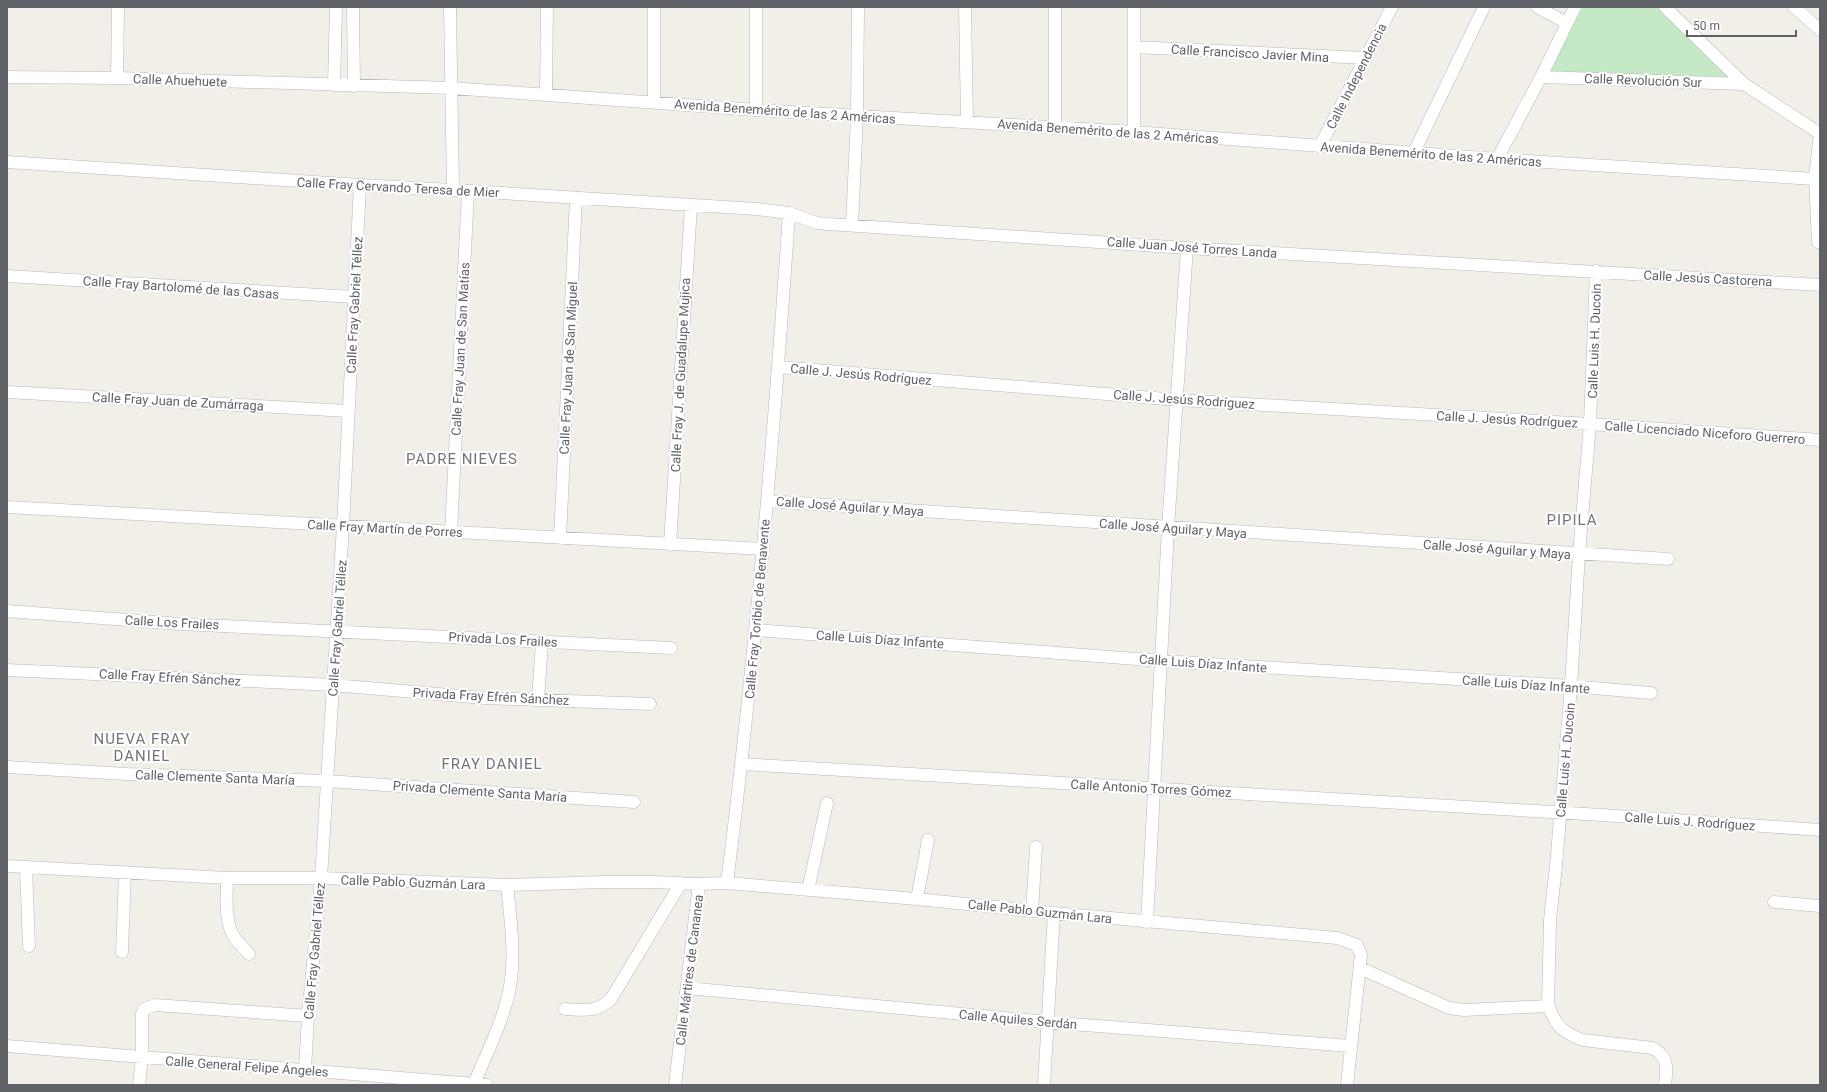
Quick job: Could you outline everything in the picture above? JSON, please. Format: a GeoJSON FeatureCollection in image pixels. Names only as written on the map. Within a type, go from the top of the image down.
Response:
{"type":"FeatureCollection","features":[{"type":"Feature","properties":{"kind":"street"},"geometry":{"type":"LineString","coordinates":[[118,7],[118,78]]}},
{"type":"Feature","properties":{"kind":"street"},"geometry":{"type":"LineString","coordinates":[[334,85],[336,7]]}},
{"type":"Feature","properties":{"kind":"street"},"geometry":{"type":"LineString","coordinates":[[353,7],[354,86]]}},
{"type":"Feature","properties":{"kind":"street"},"geometry":{"type":"LineString","coordinates":[[450,7],[453,190]]}},
{"type":"Feature","properties":{"kind":"street"},"geometry":{"type":"LineString","coordinates":[[546,94],[547,7]]}},
{"type":"Feature","properties":{"kind":"street"},"geometry":{"type":"LineString","coordinates":[[654,7],[654,102]]}},
{"type":"Feature","properties":{"kind":"street"},"geometry":{"type":"LineString","coordinates":[[756,7],[756,110]]}},
{"type":"Feature","properties":{"kind":"street"},"geometry":{"type":"LineString","coordinates":[[852,225],[857,116],[858,7]]}},
{"type":"Feature","properties":{"kind":"street"},"geometry":{"type":"LineString","coordinates":[[965,7],[967,122]]}},
{"type":"Feature","properties":{"kind":"street"},"geometry":{"type":"LineString","coordinates":[[1055,7],[1055,127]]}},
{"type":"Feature","properties":{"kind":"street"},"geometry":{"type":"LineString","coordinates":[[1134,7],[1134,132]]}},
{"type":"Feature","properties":{"kind":"street","name":"Calle Independencia"},"geometry":{"type":"LineString","coordinates":[[1320,146],[1392,7]]}},
{"type":"Feature","properties":{"kind":"street"},"geometry":{"type":"LineString","coordinates":[[1414,152],[1484,7]]}},
{"type":"Feature","properties":{"kind":"street"},"geometry":{"type":"LineString","coordinates":[[1537,7],[1567,23]]}},
{"type":"Feature","properties":{"kind":"street"},"geometry":{"type":"LineString","coordinates":[[1497,159],[1541,77],[1575,7]]}},
{"type":"Feature","properties":{"kind":"street"},"geometry":{"type":"LineString","coordinates":[[1665,7],[1744,84],[1820,133],[1815,179],[1818,242]]}},
{"type":"Feature","properties":{"kind":"street"},"geometry":{"type":"LineString","coordinates":[[1794,7],[1820,30]]}},
{"type":"Feature","properties":{"kind":"street","name":"Calle Francisco Javier Mina"},"geometry":{"type":"LineString","coordinates":[[1134,47],[1365,58]]}},
{"type":"Feature","properties":{"kind":"street","name":"Calle Revolución Sur"},"geometry":{"type":"LineString","coordinates":[[1541,77],[1744,84]]}},
{"type":"Feature","properties":{"kind":"street","name":"Calle Ahuehuete"},"geometry":{"type":"LineString","coordinates":[[7,78],[118,78],[354,86]]}},
{"type":"Feature","properties":{"kind":"street","name":"Avenida Benemérito de las 2 Américas"},"geometry":{"type":"LineString","coordinates":[[354,86],[451,88],[546,94],[756,110],[1134,132],[1497,159],[1815,179]]}},
{"type":"Feature","properties":{"kind":"street","name":"Calle Fray Cervando Teresa de Mier"},"geometry":{"type":"LineString","coordinates":[[7,162],[360,185],[468,190],[691,206],[757,209],[789,213]]}},
{"type":"Feature","properties":{"kind":"street","name":"Calle Fray Gabriel Téllez"},"geometry":{"type":"LineString","coordinates":[[306,1070],[308,1016],[327,781],[343,526],[360,185]]}},
{"type":"Feature","properties":{"kind":"street","name":"Calle Fray Juan de San Matías"},"geometry":{"type":"LineString","coordinates":[[451,532],[468,190]]}},
{"type":"Feature","properties":{"kind":"street","name":"Calle Fray Juan de San Miguel"},"geometry":{"type":"LineString","coordinates":[[560,538],[576,198]]}},
{"type":"Feature","properties":{"kind":"street","name":"Calle Fray J. de Guadalupe Mujica"},"geometry":{"type":"LineString","coordinates":[[670,545],[691,206]]}},
{"type":"Feature","properties":{"kind":"street","name":"Calle Juan José Torres Landa"},"geometry":{"type":"LineString","coordinates":[[789,213],[817,223],[1187,248],[1596,271]]}},
{"type":"Feature","properties":{"kind":"street","name":"Calle Fray Toribio de Benavente"},"geometry":{"type":"LineString","coordinates":[[727,884],[742,764],[756,630],[789,213]]}},
{"type":"Feature","properties":{"kind":"street"},"geometry":{"type":"LineString","coordinates":[[1146,922],[1162,661],[1168,528],[1178,400],[1187,248]]}},
{"type":"Feature","properties":{"kind":"street","name":"Calle Jesús Castorena"},"geometry":{"type":"LineString","coordinates":[[1596,271],[1820,285]]}},
{"type":"Feature","properties":{"kind":"street","name":"Calle Luis H. Ducoin"},"geometry":{"type":"LineString","coordinates":[[1596,271],[1590,424],[1579,554],[1571,686],[1561,812],[1550,920],[1548,1006],[1556,1022],[1562,1029],[1583,1040],[1652,1048],[1659,1051],[1667,1066],[1665,1085]]}},
{"type":"Feature","properties":{"kind":"street","name":"Calle Fray Bartolomé de las Casas"},"geometry":{"type":"LineString","coordinates":[[7,276],[354,297]]}},
{"type":"Feature","properties":{"kind":"street","name":"Calle J. Jesús Rodríguez"},"geometry":{"type":"LineString","coordinates":[[778,367],[1178,400],[1590,424]]}},
{"type":"Feature","properties":{"kind":"street","name":"Calle Fray Juan de Zumárraga"},"geometry":{"type":"LineString","coordinates":[[7,392],[348,411]]}},
{"type":"Feature","properties":{"kind":"street","name":"Calle Licenciado Niceforo Guerrero"},"geometry":{"type":"LineString","coordinates":[[1590,424],[1820,440]]}},
{"type":"Feature","properties":{"kind":"street","name":"Calle José Aguilar y Maya"},"geometry":{"type":"LineString","coordinates":[[767,501],[1668,559]]}},
{"type":"Feature","properties":{"kind":"street","name":"Calle Fray Martín de Porres"},"geometry":{"type":"LineString","coordinates":[[7,507],[763,549]]}},
{"type":"Feature","properties":{"kind":"street","name":"Calle Los Frailes"},"geometry":{"type":"LineString","coordinates":[[7,611],[175,623],[336,630]]}},
{"type":"Feature","properties":{"kind":"street","name":"Privada Los Frailes"},"geometry":{"type":"LineString","coordinates":[[336,630],[670,648]]}},
{"type":"Feature","properties":{"kind":"street","name":"Calle Luis Díaz Infante"},"geometry":{"type":"LineString","coordinates":[[756,630],[1162,661],[1571,686],[1651,693]]}},
{"type":"Feature","properties":{"kind":"street"},"geometry":{"type":"LineString","coordinates":[[538,700],[542,641]]}},
{"type":"Feature","properties":{"kind":"street","name":"Calle Fray Efrén Sánchez"},"geometry":{"type":"LineString","coordinates":[[7,670],[333,686]]}},
{"type":"Feature","properties":{"kind":"street","name":"Privada Fray Efrén Sánchez"},"geometry":{"type":"LineString","coordinates":[[333,686],[484,698],[650,704]]}},
{"type":"Feature","properties":{"kind":"street","name":"Calle Antonio Torres Gómez"},"geometry":{"type":"LineString","coordinates":[[742,764],[1561,812]]}},
{"type":"Feature","properties":{"kind":"street","name":"Calle Clemente Santa María"},"geometry":{"type":"LineString","coordinates":[[7,767],[127,774],[327,781]]}},
{"type":"Feature","properties":{"kind":"street","name":"Privada Clemente Santa María"},"geometry":{"type":"LineString","coordinates":[[327,781],[634,802]]}},
{"type":"Feature","properties":{"kind":"street"},"geometry":{"type":"LineString","coordinates":[[808,890],[827,804]]}},
{"type":"Feature","properties":{"kind":"street","name":"Calle Luis J. Rodríguez"},"geometry":{"type":"LineString","coordinates":[[1561,812],[1820,830]]}},
{"type":"Feature","properties":{"kind":"street"},"geometry":{"type":"LineString","coordinates":[[917,899],[928,840]]}},
{"type":"Feature","properties":{"kind":"street"},"geometry":{"type":"LineString","coordinates":[[1032,911],[1036,848]]}},
{"type":"Feature","properties":{"kind":"street","name":"Calle Pablo Guzmán Lara"},"geometry":{"type":"LineString","coordinates":[[7,866],[227,878],[320,878],[507,885],[604,882],[698,884]]}},
{"type":"Feature","properties":{"kind":"street"},"geometry":{"type":"LineString","coordinates":[[26,867],[29,946]]}},
{"type":"Feature","properties":{"kind":"street"},"geometry":{"type":"LineString","coordinates":[[122,952],[126,872]]}},
{"type":"Feature","properties":{"kind":"street"},"geometry":{"type":"LineString","coordinates":[[227,878],[227,914],[229,924],[234,937],[249,954]]}},
{"type":"Feature","properties":{"kind":"street"},"geometry":{"type":"LineString","coordinates":[[566,1009],[596,1010],[603,1007],[611,999],[681,883]]}},
{"type":"Feature","properties":{"kind":"street","name":"Calle Mártires de Cananea"},"geometry":{"type":"LineString","coordinates":[[676,1085],[698,884],[727,884]]}},
{"type":"Feature","properties":{"kind":"street","name":"Calle Pablo Guzmán Lara"},"geometry":{"type":"LineString","coordinates":[[727,884],[917,899],[1146,922],[1303,934],[1352,942],[1357,945],[1361,955],[1360,968]]}},
{"type":"Feature","properties":{"kind":"street"},"geometry":{"type":"LineString","coordinates":[[474,1084],[502,1014],[511,982],[512,948],[507,885]]}},
{"type":"Feature","properties":{"kind":"street"},"geometry":{"type":"LineString","coordinates":[[1774,902],[1820,906]]}},
{"type":"Feature","properties":{"kind":"street"},"geometry":{"type":"LineString","coordinates":[[1044,1085],[1054,913]]}},
{"type":"Feature","properties":{"kind":"street"},"geometry":{"type":"LineString","coordinates":[[1347,1085],[1350,1046],[1360,968],[1449,1008],[1464,1010],[1548,1006]]}},
{"type":"Feature","properties":{"kind":"street","name":"Calle Aquiles Serdán"},"geometry":{"type":"LineString","coordinates":[[687,988],[1047,1022],[1350,1046]]}},
{"type":"Feature","properties":{"kind":"street"},"geometry":{"type":"LineString","coordinates":[[139,1085],[142,1058],[142,1014],[144,1009],[150,1006],[155,1005],[308,1016]]}},
{"type":"Feature","properties":{"kind":"street","name":"Calle General Felipe Ángeles"},"geometry":{"type":"LineString","coordinates":[[7,1046],[306,1070],[364,1080],[487,1085]]}},
{"type":"Feature","properties":{"kind":"green space"},"geometry":{"type":"Polygon","coordinates":[[[1583,7],[1659,7],[1732,77],[1548,73],[1583,7]]]}},
{"type":"Feature","properties":{"kind":"district","name":"PADRE NIEVES"},"geometry":{"type":"Point","coordinates":[462,459]}},
{"type":"Feature","properties":{"kind":"district","name":"PIPILA"},"geometry":{"type":"Point","coordinates":[1572,520]}},
{"type":"Feature","properties":{"kind":"district","name":"NUEVA FRAY DANIEL"},"geometry":{"type":"Point","coordinates":[142,748]}},
{"type":"Feature","properties":{"kind":"district","name":"FRAY DANIEL"},"geometry":{"type":"Point","coordinates":[492,764]}}]}
